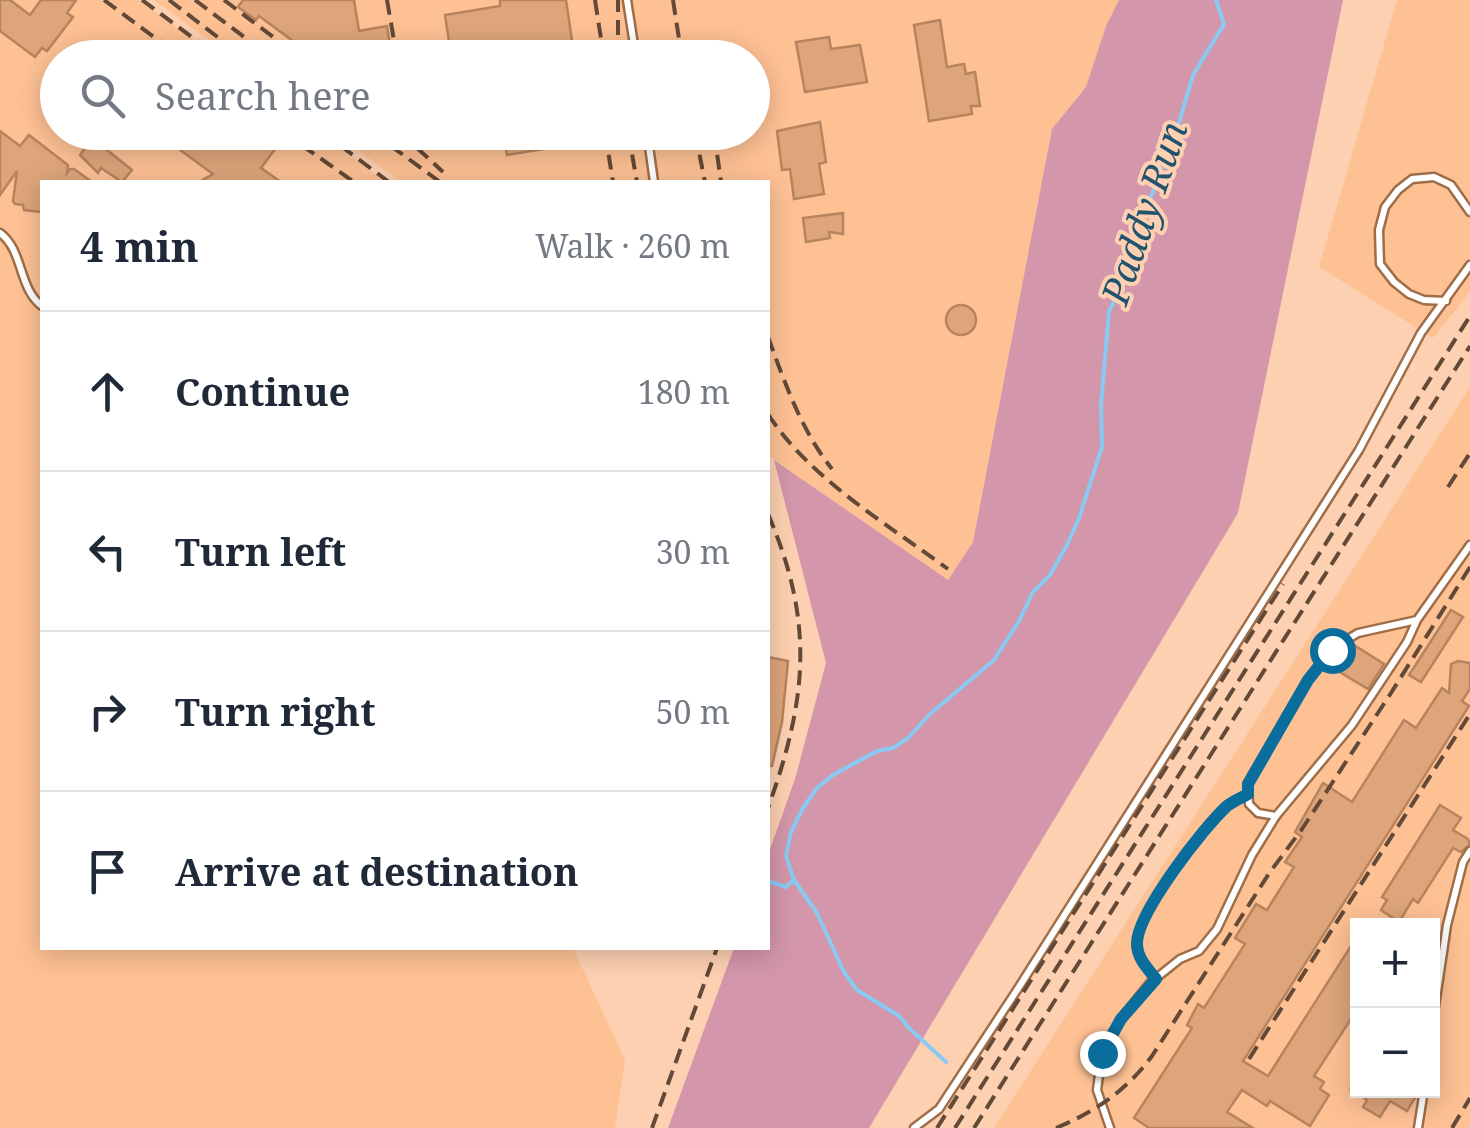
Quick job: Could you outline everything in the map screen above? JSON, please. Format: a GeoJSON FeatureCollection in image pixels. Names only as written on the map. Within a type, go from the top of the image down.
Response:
{"type":"FeatureCollection","features":[{"type":"Feature","properties":{"kind":"lane"},"geometry":{"type":"LineString","coordinates":[[627,0],[633,40]]}},
{"type":"Feature","properties":{"kind":"lane"},"geometry":{"type":"LineString","coordinates":[[650,150],[654,180]]}},
{"type":"Feature","properties":{"kind":"lane"},"geometry":{"type":"LineString","coordinates":[[1446,302],[1409,294],[1380,264],[1379,230],[1385,207],[1412,179],[1434,177],[1451,185],[1470,212]]}},
{"type":"Feature","properties":{"kind":"lane"},"geometry":{"type":"LineString","coordinates":[[0,233],[9,240],[30,293],[40,304]]}},
{"type":"Feature","properties":{"kind":"lane"},"geometry":{"type":"LineString","coordinates":[[914,1128],[939,1109],[1019,986],[1358,450],[1421,334],[1470,265]]}},
{"type":"Feature","properties":{"kind":"lane"},"geometry":{"type":"LineString","coordinates":[[1110,1128],[1097,1090],[1102,1053],[1121,1019],[1156,979],[1180,959],[1199,951],[1216,929],[1276,816],[1352,724],[1470,545]]}},
{"type":"Feature","properties":{"kind":"lane"},"geometry":{"type":"LineString","coordinates":[[1276,816],[1258,814],[1248,804],[1248,784],[1308,680],[1332,650],[1358,633],[1417,620]]}},
{"type":"Feature","properties":{"kind":"lane"},"geometry":{"type":"LineString","coordinates":[[1156,979],[1143,963],[1137,945],[1141,926],[1183,856],[1230,803],[1248,794]]}},
{"type":"Feature","properties":{"kind":"lane"},"geometry":{"type":"LineString","coordinates":[[1435,1008],[1447,925],[1470,851]]}},
{"type":"Feature","properties":{"kind":"lane"},"geometry":{"type":"LineString","coordinates":[[1418,1128],[1423,1098]]}},
{"type":"Feature","properties":{"kind":"shaded area"},"geometry":{"type":"Polygon","coordinates":[[[0,0],[139,0],[194,40],[40,40],[40,150],[342,150],[383,180],[40,180],[40,950],[574,950],[625,1060],[615,1128],[0,1128],[0,0]]]}},
{"type":"Feature","properties":{"kind":"shaded area"},"geometry":{"type":"Polygon","coordinates":[[[154,0],[1119,0],[1086,87],[1052,129],[973,542],[947,581],[770,456],[770,180],[398,180],[357,150],[770,150],[770,40],[209,40],[154,0]]]}},
{"type":"Feature","properties":{"kind":"shaded area"},"geometry":{"type":"Polygon","coordinates":[[[1119,0],[1343,0],[1238,513],[869,1128],[668,1128],[733,950],[770,950],[770,849],[795,779],[826,663],[774,460],[948,580],[973,542],[1052,129],[1086,87],[1119,0]]]}},
{"type":"Feature","properties":{"kind":"shaded area"},"geometry":{"type":"Polygon","coordinates":[[[1397,0],[1470,0],[1470,292],[1433,338],[1319,267],[1397,0]]]}},
{"type":"Feature","properties":{"kind":"shaded area"},"geometry":{"type":"Polygon","coordinates":[[[1470,387],[1470,1128],[994,1128],[1470,387]]]}},
{"type":"Feature","properties":{"kind":"building"},"geometry":{"type":"Polygon","coordinates":[[[0,0],[10,0],[30,15],[41,0],[76,0],[67,13],[73,17],[55,40],[40,40],[35,57],[0,31],[0,0]]]}},
{"type":"Feature","properties":{"kind":"building"},"geometry":{"type":"Polygon","coordinates":[[[243,0],[354,0],[359,31],[387,26],[389,40],[292,40],[259,16],[256,20],[238,7],[243,0]]]}},
{"type":"Feature","properties":{"kind":"building"},"geometry":{"type":"Polygon","coordinates":[[[500,0],[566,0],[572,40],[449,40],[445,15],[500,6],[500,0]]]}},
{"type":"Feature","properties":{"kind":"building"},"geometry":{"type":"Polygon","coordinates":[[[940,20],[947,67],[964,64],[966,74],[975,72],[980,106],[971,106],[972,114],[929,121],[914,25],[940,20]]]}},
{"type":"Feature","properties":{"kind":"building"},"geometry":{"type":"Polygon","coordinates":[[[829,37],[831,49],[860,45],[867,82],[805,92],[796,42],[829,37]]]}},
{"type":"Feature","properties":{"kind":"building"},"geometry":{"type":"Polygon","coordinates":[[[820,122],[826,162],[819,164],[824,194],[794,199],[790,169],[782,170],[777,131],[820,122]]]}},
{"type":"Feature","properties":{"kind":"building"},"geometry":{"type":"Polygon","coordinates":[[[0,131],[20,146],[29,135],[40,143],[40,150],[48,150],[68,165],[67,173],[74,169],[89,180],[40,180],[40,212],[24,210],[23,205],[13,201],[17,171],[0,195],[0,131]]]}},
{"type":"Feature","properties":{"kind":"building"},"geometry":{"type":"Polygon","coordinates":[[[84,150],[107,150],[132,170],[119,180],[101,168],[98,173],[80,155],[84,150]]]}},
{"type":"Feature","properties":{"kind":"building"},"geometry":{"type":"Polygon","coordinates":[[[180,150],[274,150],[261,168],[278,180],[202,180],[213,174],[180,150]]]}},
{"type":"Feature","properties":{"kind":"building"},"geometry":{"type":"Polygon","coordinates":[[[506,150],[538,150],[507,155],[506,150]]]}},
{"type":"Feature","properties":{"kind":"building"},"geometry":{"type":"Polygon","coordinates":[[[843,213],[843,234],[829,232],[830,238],[806,242],[803,218],[843,213]]]}},
{"type":"Feature","properties":{"kind":"building"},"geometry":{"type":"Polygon","coordinates":[[[961,305],[972,309],[976,320],[972,331],[961,335],[950,331],[946,320],[950,309],[961,305]]]}},
{"type":"Feature","properties":{"kind":"building"},"geometry":{"type":"Polygon","coordinates":[[[1451,610],[1463,617],[1421,682],[1409,675],[1451,610]]]}},
{"type":"Feature","properties":{"kind":"building"},"geometry":{"type":"Polygon","coordinates":[[[1354,645],[1384,664],[1368,689],[1338,671],[1354,645]]]}},
{"type":"Feature","properties":{"kind":"building"},"geometry":{"type":"Polygon","coordinates":[[[770,657],[788,661],[782,722],[772,766],[770,657]]]}},
{"type":"Feature","properties":{"kind":"building"},"geometry":{"type":"Polygon","coordinates":[[[1470,663],[1470,689],[1462,701],[1469,706],[1243,1061],[1268,1076],[1350,948],[1350,1020],[1314,1076],[1324,1082],[1320,1089],[1329,1095],[1310,1126],[1270,1101],[1267,1106],[1242,1090],[1227,1112],[1253,1128],[1149,1128],[1134,1118],[1192,1028],[1187,1025],[1198,1004],[1204,1008],[1245,944],[1235,938],[1256,904],[1267,910],[1294,867],[1285,862],[1302,837],[1295,832],[1323,783],[1352,802],[1404,720],[1416,728],[1442,688],[1449,693],[1451,664],[1470,663]]]}},
{"type":"Feature","properties":{"kind":"building"},"geometry":{"type":"Polygon","coordinates":[[[1440,805],[1461,818],[1453,830],[1470,844],[1461,852],[1453,848],[1418,903],[1413,899],[1401,918],[1393,918],[1381,910],[1387,900],[1382,897],[1440,805]]]}},
{"type":"Feature","properties":{"kind":"building"},"geometry":{"type":"Polygon","coordinates":[[[1364,1098],[1415,1098],[1407,1111],[1390,1101],[1380,1117],[1363,1107],[1367,1100],[1364,1098]]]}},
{"type":"Feature","properties":{"kind":"waterway","name":"Paddy Run"},"geometry":{"type":"LineString","coordinates":[[770,882],[786,887],[794,880],[786,856],[791,832],[817,788],[833,775],[908,738],[994,660],[1033,592],[1050,575],[1067,545],[1102,447],[1101,404],[1109,311],[1130,271],[1141,222],[1176,133],[1193,75],[1224,24],[1216,0]]}},
{"type":"Feature","properties":{"kind":"waterway"},"geometry":{"type":"LineString","coordinates":[[794,880],[817,913],[844,972],[857,990],[899,1016],[946,1062]]}},
{"type":"Feature","properties":{"kind":"railway"},"geometry":{"type":"LineString","coordinates":[[104,0],[158,40]]}},
{"type":"Feature","properties":{"kind":"railway"},"geometry":{"type":"LineString","coordinates":[[142,0],[196,40]]}},
{"type":"Feature","properties":{"kind":"railway"},"geometry":{"type":"LineString","coordinates":[[169,0],[221,40]]}},
{"type":"Feature","properties":{"kind":"railway"},"geometry":{"type":"LineString","coordinates":[[195,0],[248,40]]}},
{"type":"Feature","properties":{"kind":"railway"},"geometry":{"type":"LineString","coordinates":[[224,0],[277,40]]}},
{"type":"Feature","properties":{"kind":"railway"},"geometry":{"type":"LineString","coordinates":[[387,0],[394,40]]}},
{"type":"Feature","properties":{"kind":"railway"},"geometry":{"type":"LineString","coordinates":[[595,0],[601,40]]}},
{"type":"Feature","properties":{"kind":"railway"},"geometry":{"type":"LineString","coordinates":[[618,0],[618,40]]}},
{"type":"Feature","properties":{"kind":"railway"},"geometry":{"type":"LineString","coordinates":[[673,0],[679,40]]}},
{"type":"Feature","properties":{"kind":"railway"},"geometry":{"type":"LineString","coordinates":[[309,150],[351,180]]}},
{"type":"Feature","properties":{"kind":"railway"},"geometry":{"type":"LineString","coordinates":[[346,150],[386,180]]}},
{"type":"Feature","properties":{"kind":"railway"},"geometry":{"type":"LineString","coordinates":[[396,150],[437,180]]}},
{"type":"Feature","properties":{"kind":"railway"},"geometry":{"type":"LineString","coordinates":[[419,150],[443,172]]}},
{"type":"Feature","properties":{"kind":"railway"},"geometry":{"type":"LineString","coordinates":[[608,150],[613,180]]}},
{"type":"Feature","properties":{"kind":"railway"},"geometry":{"type":"LineString","coordinates":[[631,150],[637,180]]}},
{"type":"Feature","properties":{"kind":"railway"},"geometry":{"type":"LineString","coordinates":[[699,150],[705,180]]}},
{"type":"Feature","properties":{"kind":"railway"},"geometry":{"type":"LineString","coordinates":[[717,150],[721,180]]}},
{"type":"Feature","properties":{"kind":"railway"},"geometry":{"type":"LineString","coordinates":[[955,1128],[1470,316]]}},
{"type":"Feature","properties":{"kind":"railway"},"geometry":{"type":"LineString","coordinates":[[770,342],[803,422],[832,469]]}},
{"type":"Feature","properties":{"kind":"railway"},"geometry":{"type":"LineString","coordinates":[[974,1128],[1470,346]]}},
{"type":"Feature","properties":{"kind":"railway"},"geometry":{"type":"LineString","coordinates":[[770,417],[827,479],[948,569]]}},
{"type":"Feature","properties":{"kind":"railway"},"geometry":{"type":"LineString","coordinates":[[1448,487],[1470,453]]}},
{"type":"Feature","properties":{"kind":"railway"},"geometry":{"type":"LineString","coordinates":[[770,519],[793,591],[800,661],[791,731],[770,802]]}},
{"type":"Feature","properties":{"kind":"railway"},"geometry":{"type":"LineString","coordinates":[[1056,1128],[1109,1099],[1152,1056],[1470,567]]}},
{"type":"Feature","properties":{"kind":"railway"},"geometry":{"type":"LineString","coordinates":[[937,1128],[1283,584]]}},
{"type":"Feature","properties":{"kind":"railway"},"geometry":{"type":"LineString","coordinates":[[1249,1059],[1470,714]]}},
{"type":"Feature","properties":{"kind":"railway"},"geometry":{"type":"LineString","coordinates":[[652,1128],[716,950]]}},
{"type":"Feature","properties":{"kind":"railway"},"geometry":{"type":"LineString","coordinates":[[1452,1128],[1470,1098]]}},
{"type":"Feature","properties":{"kind":"route"},"geometry":{"type":"LineString","coordinates":[[1102,1053],[1121,1019],[1156,979],[1143,963],[1137,945],[1141,926],[1183,856],[1230,803],[1248,794],[1248,784],[1308,680],[1332,650]]}}]}
